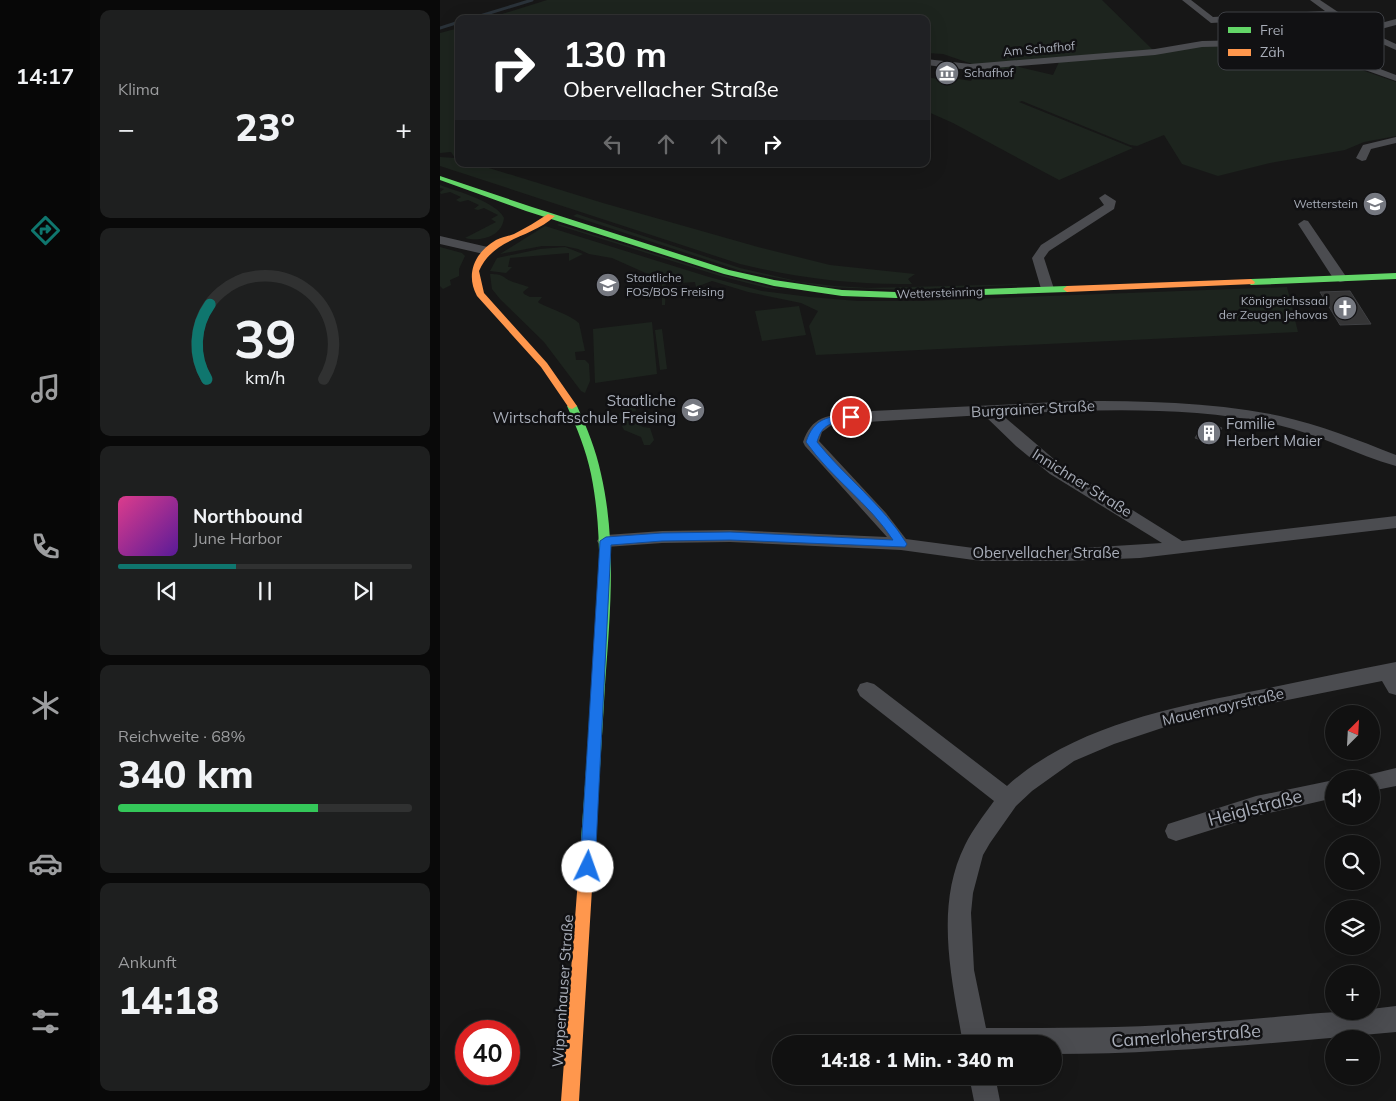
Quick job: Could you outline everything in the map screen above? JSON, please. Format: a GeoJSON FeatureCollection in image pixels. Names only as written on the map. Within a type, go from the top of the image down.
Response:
{"type":"FeatureCollection","features":[{"type":"Feature","properties":{"kind":"main road"},"geometry":{"type":"LineString","coordinates":[[440,178],[489,195],[509,208],[515,215]]}},
{"type":"Feature","properties":{"kind":"main road","name":"Wettersteinring"},"geometry":{"type":"LineString","coordinates":[[489,195],[727,272],[809,289],[896,295],[1396,276]]}},
{"type":"Feature","properties":{"kind":"main road","name":"Wippenhauser Straße"},"geometry":{"type":"LineString","coordinates":[[546,215],[517,223],[502,235],[477,264],[474,274],[476,287],[480,294],[536,354],[563,390],[576,413],[591,448],[595,465],[606,541],[588,867],[570,1101]]}},
{"type":"Feature","properties":{"kind":"street"},"geometry":{"type":"LineString","coordinates":[[1186,0],[1211,20],[1218,20]]}},
{"type":"Feature","properties":{"kind":"street"},"geometry":{"type":"LineString","coordinates":[[1314,0],[1332,12]]}},
{"type":"Feature","properties":{"kind":"street"},"geometry":{"type":"LineString","coordinates":[[1384,42],[1396,47]]}},
{"type":"Feature","properties":{"kind":"street","name":"Am Schafhof"},"geometry":{"type":"LineString","coordinates":[[930,63],[970,68],[1155,52],[1202,44],[1218,44]]}},
{"type":"Feature","properties":{"kind":"street","name":"Am Schafhof"},"geometry":{"type":"LineString","coordinates":[[1375,70],[1396,78]]}},
{"type":"Feature","properties":{"kind":"street"},"geometry":{"type":"LineString","coordinates":[[1362,158],[1367,147],[1396,140]]}},
{"type":"Feature","properties":{"kind":"street"},"geometry":{"type":"LineString","coordinates":[[1047,289],[1038,258],[1046,248],[1110,206],[1110,201],[1105,198]]}},
{"type":"Feature","properties":{"kind":"street"},"geometry":{"type":"LineString","coordinates":[[1304,224],[1340,278]]}},
{"type":"Feature","properties":{"kind":"street"},"geometry":{"type":"LineString","coordinates":[[440,240],[492,247]]}},
{"type":"Feature","properties":{"kind":"street","name":"Burgrainer Straße"},"geometry":{"type":"LineString","coordinates":[[901,544],[886,522],[826,461],[811,442],[815,430],[828,420],[851,417],[1078,406],[1147,406],[1244,414],[1280,421],[1327,434],[1396,461]]}},
{"type":"Feature","properties":{"kind":"street","name":"Innichner Straße"},"geometry":{"type":"LineString","coordinates":[[990,411],[1010,433],[1057,470],[1154,528],[1180,548]]}},
{"type":"Feature","properties":{"kind":"street","name":"Obervellacher Straße"},"geometry":{"type":"LineString","coordinates":[[606,541],[662,537],[730,536],[901,544],[981,555],[1066,555],[1140,552],[1396,522]]}},
{"type":"Feature","properties":{"kind":"street","name":"Mauermayrstraße"},"geometry":{"type":"LineString","coordinates":[[974,1035],[960,953],[959,913],[961,894],[973,852],[1008,798],[1024,784],[1067,755],[1108,737],[1183,713],[1393,676]]}},
{"type":"Feature","properties":{"kind":"street"},"geometry":{"type":"LineString","coordinates":[[867,690],[1008,798]]}},
{"type":"Feature","properties":{"kind":"street"},"geometry":{"type":"LineString","coordinates":[[1380,780],[1396,777]]}},
{"type":"Feature","properties":{"kind":"street","name":"Heiglstraße"},"geometry":{"type":"LineString","coordinates":[[1176,831],[1256,806],[1325,791]]}},
{"type":"Feature","properties":{"kind":"street","name":"Camerloherstraße"},"geometry":{"type":"LineString","coordinates":[[1062,1041],[1162,1039],[1396,1019]]}},
{"type":"Feature","properties":{"kind":"street"},"geometry":{"type":"LineString","coordinates":[[984,1085],[987,1101]]}},
{"type":"Feature","properties":{"kind":"shaded area"},"geometry":{"type":"Polygon","coordinates":[[[547,0],[1102,0],[1153,50],[1016,63],[1019,67],[1053,75],[1059,62],[1193,47],[1218,46],[1218,70],[1362,70],[1396,82],[1396,136],[1364,142],[1345,150],[1270,163],[1218,176],[1182,164],[1164,135],[1137,146],[1130,145],[1022,101],[1019,102],[1133,148],[1059,180],[953,123],[930,113],[930,78],[938,79],[940,76],[971,81],[981,67],[943,54],[930,53],[930,15],[499,15],[547,0]]]}},
{"type":"Feature","properties":{"kind":"shaded area"},"geometry":{"type":"Polygon","coordinates":[[[455,29],[455,158],[451,152],[440,153],[440,33],[455,29]]]}},
{"type":"Feature","properties":{"kind":"shaded area"},"geometry":{"type":"Polygon","coordinates":[[[440,157],[455,158],[455,167],[486,167],[603,203],[758,247],[830,265],[915,274],[908,279],[912,284],[868,283],[825,280],[740,264],[440,166],[440,157]]]}},
{"type":"Feature","properties":{"kind":"shaded area"},"geometry":{"type":"Polygon","coordinates":[[[440,185],[485,202],[500,212],[504,218],[499,230],[489,237],[465,238],[496,222],[491,219],[498,215],[484,208],[474,209],[479,205],[468,200],[460,202],[456,200],[461,197],[450,192],[441,194],[440,192],[444,189],[440,188],[440,185]]]}},
{"type":"Feature","properties":{"kind":"shaded area"},"geometry":{"type":"Polygon","coordinates":[[[577,214],[740,268],[801,282],[868,288],[1033,284],[905,290],[826,287],[741,271],[573,216],[577,214]]]}},
{"type":"Feature","properties":{"kind":"shaded area"},"geometry":{"type":"Polygon","coordinates":[[[559,224],[723,275],[783,290],[767,288],[720,276],[557,225],[559,224]]]}},
{"type":"Feature","properties":{"kind":"shaded area"},"geometry":{"type":"Polygon","coordinates":[[[545,226],[709,277],[762,291],[858,301],[921,301],[1287,287],[1298,332],[816,355],[809,326],[818,311],[801,303],[748,292],[712,281],[696,287],[695,282],[666,284],[665,305],[662,305],[662,284],[659,279],[612,258],[589,254],[564,246],[542,246],[500,254],[545,226]]]}},
{"type":"Feature","properties":{"kind":"shaded area"},"geometry":{"type":"Polygon","coordinates":[[[440,247],[462,253],[465,256],[459,269],[459,276],[450,280],[451,285],[443,289],[440,286],[440,247]]]}},
{"type":"Feature","properties":{"kind":"shaded area"},"geometry":{"type":"Polygon","coordinates":[[[565,247],[583,254],[569,261],[569,253],[510,258],[508,267],[512,267],[506,273],[490,271],[497,258],[540,249],[565,247]]]}},
{"type":"Feature","properties":{"kind":"shaded area"},"geometry":{"type":"Polygon","coordinates":[[[490,274],[501,275],[513,282],[529,287],[523,292],[524,294],[530,297],[542,297],[539,303],[579,323],[585,351],[575,352],[576,360],[585,360],[589,364],[590,381],[585,393],[581,391],[544,342],[492,289],[490,274]]]}},
{"type":"Feature","properties":{"kind":"shaded area"},"geometry":{"type":"Polygon","coordinates":[[[799,306],[806,335],[762,341],[755,311],[799,306]]]}},
{"type":"Feature","properties":{"kind":"shaded area"},"geometry":{"type":"Polygon","coordinates":[[[652,322],[657,374],[595,383],[593,329],[652,322]]]}},
{"type":"Feature","properties":{"kind":"shaded area"},"geometry":{"type":"Polygon","coordinates":[[[662,329],[667,369],[660,370],[655,330],[662,329]]]}},
{"type":"Feature","properties":{"kind":"shaded area"},"geometry":{"type":"Polygon","coordinates":[[[634,398],[636,411],[628,412],[625,416],[636,417],[637,423],[643,427],[650,428],[654,440],[650,445],[644,445],[641,437],[624,430],[622,426],[625,421],[618,418],[628,400],[634,398]]]}},
{"type":"Feature","properties":{"kind":"building","name":"Königreichssaal der Zeugen Jehovas"},"geometry":{"type":"Polygon","coordinates":[[[1350,291],[1371,324],[1340,325],[1320,292],[1350,291]]]}},
{"type":"Feature","properties":{"kind":"building","name":"Familie Herbert Maier"},"geometry":{"type":"Polygon","coordinates":[[[1205,422],[1222,428],[1212,444],[1195,438],[1205,422]]]}},
{"type":"Feature","properties":{"kind":"waterway"},"geometry":{"type":"LineString","coordinates":[[483,15],[532,0]]}},
{"type":"Feature","properties":{"kind":"waterway"},"geometry":{"type":"LineString","coordinates":[[440,28],[455,23]]}},
{"type":"Feature","properties":{"kind":"traffic: fast"},"geometry":{"type":"LineString","coordinates":[[440,178],[529,209],[727,272],[774,283],[842,293],[896,295],[1067,289]]}},
{"type":"Feature","properties":{"kind":"traffic: fast"},"geometry":{"type":"LineString","coordinates":[[1251,282],[1396,276]]}},
{"type":"Feature","properties":{"kind":"traffic: fast"},"geometry":{"type":"LineString","coordinates":[[572,406],[586,439],[596,472],[602,506],[605,541],[604,611],[588,840]]}},
{"type":"Feature","properties":{"kind":"traffic: slow"},"geometry":{"type":"LineString","coordinates":[[551,216],[518,235],[499,242],[486,252],[475,271],[480,294],[544,365],[572,406]]}},
{"type":"Feature","properties":{"kind":"traffic: slow"},"geometry":{"type":"LineString","coordinates":[[1067,289],[1251,282]]}},
{"type":"Feature","properties":{"kind":"traffic: slow"},"geometry":{"type":"LineString","coordinates":[[570,1101],[588,840]]}},
{"type":"Feature","properties":{"kind":"place","name":"Schafhof"},"geometry":{"type":"Point","coordinates":[947,73]}},
{"type":"Feature","properties":{"kind":"place","name":"Wetterstein"},"geometry":{"type":"Point","coordinates":[1375,204]}},
{"type":"Feature","properties":{"kind":"place","name":"Staatliche FOS/BOS Freising"},"geometry":{"type":"Point","coordinates":[608,285]}},
{"type":"Feature","properties":{"kind":"place","name":"Königreichssaal der Zeugen Jehovas"},"geometry":{"type":"Point","coordinates":[1345,308]}},
{"type":"Feature","properties":{"kind":"place","name":"Staatliche Wirtschaftsschule Freising"},"geometry":{"type":"Point","coordinates":[693,410]}},
{"type":"Feature","properties":{"kind":"place","name":"Familie Herbert Maier"},"geometry":{"type":"Point","coordinates":[1209,433]}},
{"type":"Feature","properties":{"kind":"route"},"geometry":{"type":"LineString","coordinates":[[588,867],[606,541],[662,537],[730,536],[901,544],[886,522],[826,461],[811,442],[815,430],[828,420],[851,417]]}}]}
